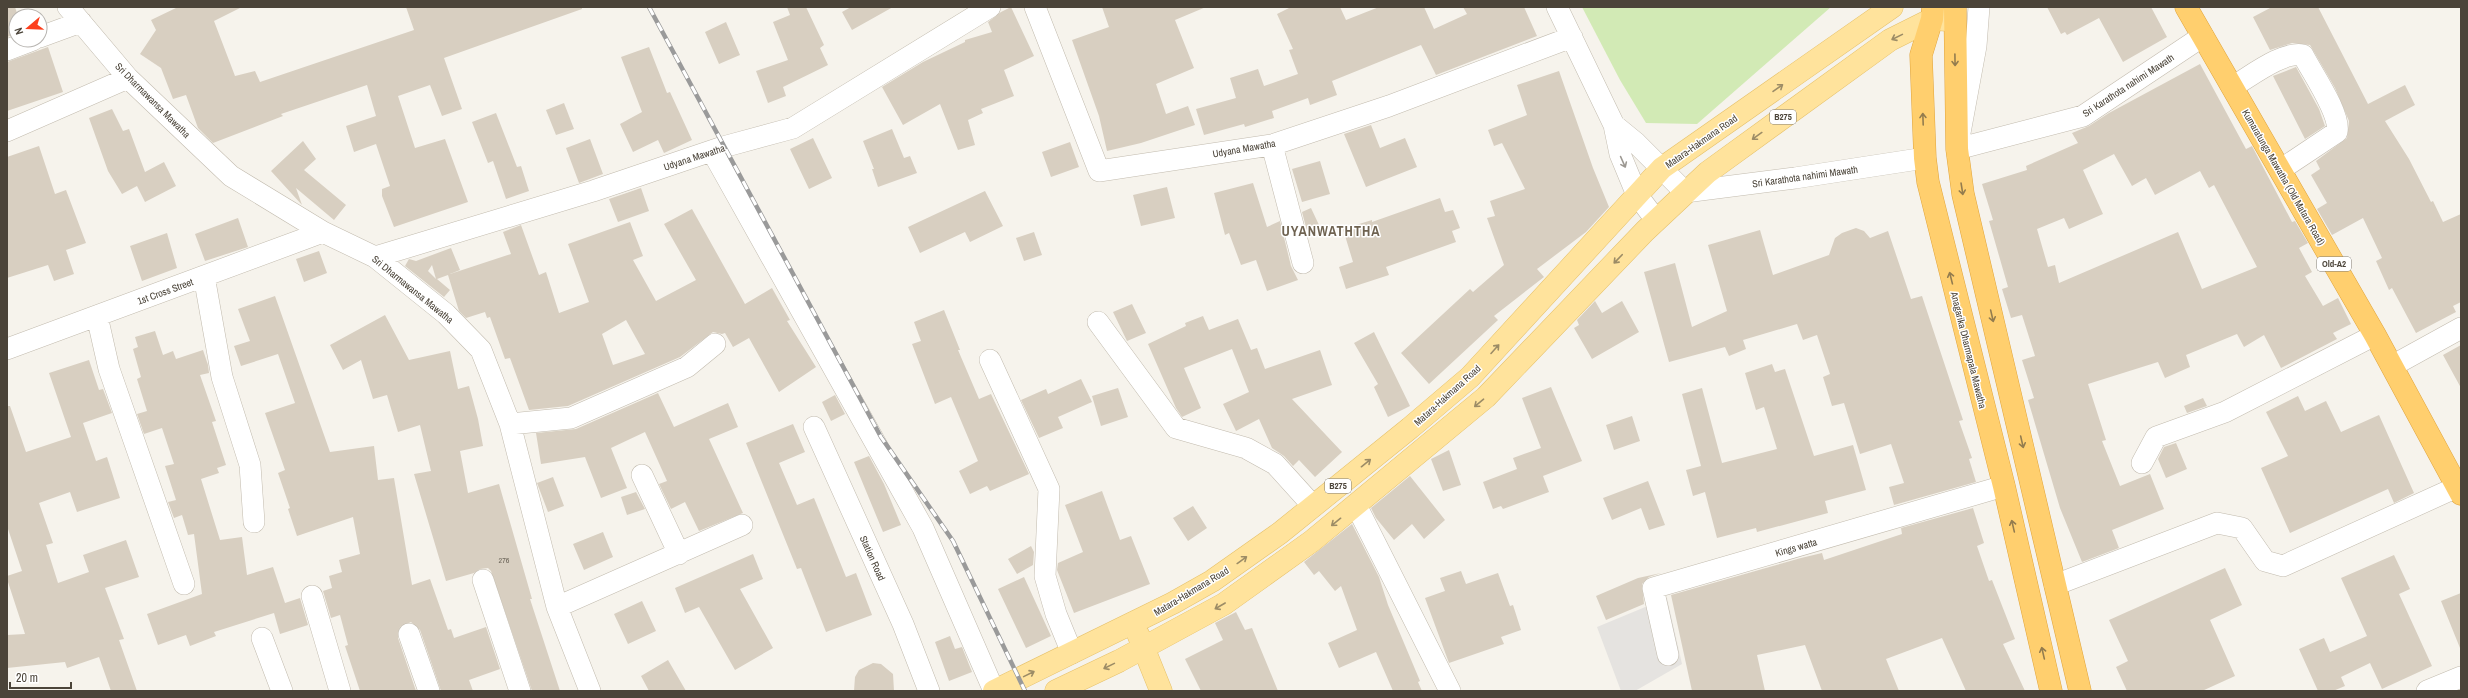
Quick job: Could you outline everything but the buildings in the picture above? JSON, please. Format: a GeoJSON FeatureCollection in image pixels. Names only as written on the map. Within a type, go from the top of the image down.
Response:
{"type":"FeatureCollection","features":[{"type":"Feature","properties":{"kind":"highway","name":"Kumaratunga Mawatha (Old Matara Road)"},"geometry":{"type":"LineString","coordinates":[[2186,7],[2375,335],[2459,490]]}},
{"type":"Feature","properties":{"kind":"highway","name":"Anagarika Dharmapala Mawatha"},"geometry":{"type":"LineString","coordinates":[[1933,13],[1921,55],[1925,158],[1936,219],[2004,486],[2051,691]]}},
{"type":"Feature","properties":{"kind":"highway"},"geometry":{"type":"LineString","coordinates":[[1955,14],[1957,149],[1963,194],[2080,691]]}},
{"type":"Feature","properties":{"kind":"main road","name":"Matara-Hakmana Road"},"geometry":{"type":"LineString","coordinates":[[994,691],[1134,624],[1212,581],[1280,533],[1470,377],[1662,168],[1892,7]]}},
{"type":"Feature","properties":{"kind":"main road"},"geometry":{"type":"LineString","coordinates":[[1933,13],[1955,14]]}},
{"type":"Feature","properties":{"kind":"main road","name":"B275"},"geometry":{"type":"LineString","coordinates":[[1056,691],[1144,648],[1224,604],[1312,541],[1486,397],[1656,220],[1708,172],[1890,40],[1933,13]]}},
{"type":"Feature","properties":{"kind":"main road"},"geometry":{"type":"LineString","coordinates":[[1134,624],[1161,691]]}},
{"type":"Feature","properties":{"kind":"street","name":"Udyana Mawatha"},"geometry":{"type":"LineString","coordinates":[[375,257],[593,191],[712,151],[793,128],[990,7]]}},
{"type":"Feature","properties":{"kind":"street","name":"Udyana Mawatha"},"geometry":{"type":"LineString","coordinates":[[1035,7],[1099,171],[1272,145],[1389,106],[1572,36]]}},
{"type":"Feature","properties":{"kind":"street"},"geometry":{"type":"LineString","coordinates":[[1557,7],[1614,125],[1620,154],[1638,194],[1656,220]]}},
{"type":"Feature","properties":{"kind":"street"},"geometry":{"type":"LineString","coordinates":[[1957,149],[1976,46],[1978,7]]}},
{"type":"Feature","properties":{"kind":"street"},"geometry":{"type":"LineString","coordinates":[[48,30],[72,11]]}},
{"type":"Feature","properties":{"kind":"street","name":"Sri Dharmawansa Mawatha"},"geometry":{"type":"LineString","coordinates":[[72,11],[128,78],[231,176],[323,232],[375,257],[446,314],[481,350],[510,424],[557,607],[590,691]]}},
{"type":"Feature","properties":{"kind":"street","name":"Sri Karathota nahimi Mawath"},"geometry":{"type":"LineString","coordinates":[[1957,149],[2083,116],[2202,36]]}},
{"type":"Feature","properties":{"kind":"street"},"geometry":{"type":"LineString","coordinates":[[2232,87],[2280,59],[2297,54],[2303,55],[2335,115],[2338,127],[2337,132],[2280,170]]}},
{"type":"Feature","properties":{"kind":"street"},"geometry":{"type":"LineString","coordinates":[[7,131],[128,78]]}},
{"type":"Feature","properties":{"kind":"street"},"geometry":{"type":"LineString","coordinates":[[1614,125],[1636,143],[1685,192]]}},
{"type":"Feature","properties":{"kind":"street"},"geometry":{"type":"LineString","coordinates":[[1272,145],[1300,246],[1302,263]]}},
{"type":"Feature","properties":{"kind":"street"},"geometry":{"type":"LineString","coordinates":[[712,151],[923,528],[994,691]]}},
{"type":"Feature","properties":{"kind":"street","name":"Sri Karathota nahimi Mawath"},"geometry":{"type":"LineString","coordinates":[[1685,192],[1795,178],[1925,158]]}},
{"type":"Feature","properties":{"kind":"street","name":"1st Cross Street"},"geometry":{"type":"LineString","coordinates":[[7,349],[323,232]]}},
{"type":"Feature","properties":{"kind":"street"},"geometry":{"type":"LineString","coordinates":[[204,276],[222,377],[250,465],[254,522]]}},
{"type":"Feature","properties":{"kind":"street"},"geometry":{"type":"LineString","coordinates":[[97,316],[109,369],[184,584]]}},
{"type":"Feature","properties":{"kind":"street"},"geometry":{"type":"LineString","coordinates":[[1098,322],[1176,428],[1246,448],[1274,464],[1313,506]]}},
{"type":"Feature","properties":{"kind":"street"},"geometry":{"type":"LineString","coordinates":[[2392,366],[2461,328]]}},
{"type":"Feature","properties":{"kind":"street"},"geometry":{"type":"LineString","coordinates":[[2142,463],[2156,437],[2225,412],[2375,335]]}},
{"type":"Feature","properties":{"kind":"street"},"geometry":{"type":"LineString","coordinates":[[510,424],[571,418],[687,367],[715,344]]}},
{"type":"Feature","properties":{"kind":"street"},"geometry":{"type":"LineString","coordinates":[[990,360],[1049,489],[1045,576],[1056,614],[1072,653]]}},
{"type":"Feature","properties":{"kind":"street","name":"Station Road"},"geometry":{"type":"LineString","coordinates":[[814,427],[904,624],[929,691]]}},
{"type":"Feature","properties":{"kind":"street"},"geometry":{"type":"LineString","coordinates":[[642,475],[679,554]]}},
{"type":"Feature","properties":{"kind":"street","name":"Kings watta"},"geometry":{"type":"LineString","coordinates":[[1668,655],[1653,588],[2004,486]]}},
{"type":"Feature","properties":{"kind":"street"},"geometry":{"type":"LineString","coordinates":[[2056,585],[2217,523],[2242,528],[2265,561],[2283,566],[2459,490]]}},
{"type":"Feature","properties":{"kind":"street"},"geometry":{"type":"LineString","coordinates":[[1356,505],[1450,691]]}},
{"type":"Feature","properties":{"kind":"street"},"geometry":{"type":"LineString","coordinates":[[557,607],[742,525]]}},
{"type":"Feature","properties":{"kind":"street"},"geometry":{"type":"LineString","coordinates":[[484,580],[520,691]]}},
{"type":"Feature","properties":{"kind":"street"},"geometry":{"type":"LineString","coordinates":[[312,596],[340,691]]}},
{"type":"Feature","properties":{"kind":"street"},"geometry":{"type":"LineString","coordinates":[[410,634],[429,691]]}},
{"type":"Feature","properties":{"kind":"street"},"geometry":{"type":"LineString","coordinates":[[262,638],[282,691]]}},
{"type":"Feature","properties":{"kind":"street"},"geometry":{"type":"LineString","coordinates":[[2427,691],[2461,677]]}},
{"type":"Feature","properties":{"kind":"green space"},"geometry":{"type":"Polygon","coordinates":[[[1582,7],[1831,7],[1697,124],[1646,123],[1620,80],[1582,7]]]}},
{"type":"Feature","properties":{"kind":"shaded area"},"geometry":{"type":"Polygon","coordinates":[[[1667,598],[1682,664],[1635,691],[1621,691],[1597,627],[1667,598]]]}},
{"type":"Feature","properties":{"kind":"railway"},"geometry":{"type":"LineString","coordinates":[[649,7],[881,437],[953,541],[1025,691]]}},
{"type":"Feature","properties":{"kind":"district","name":"UYANWATHTHA"},"geometry":{"type":"Point","coordinates":[1331,231]}}]}
